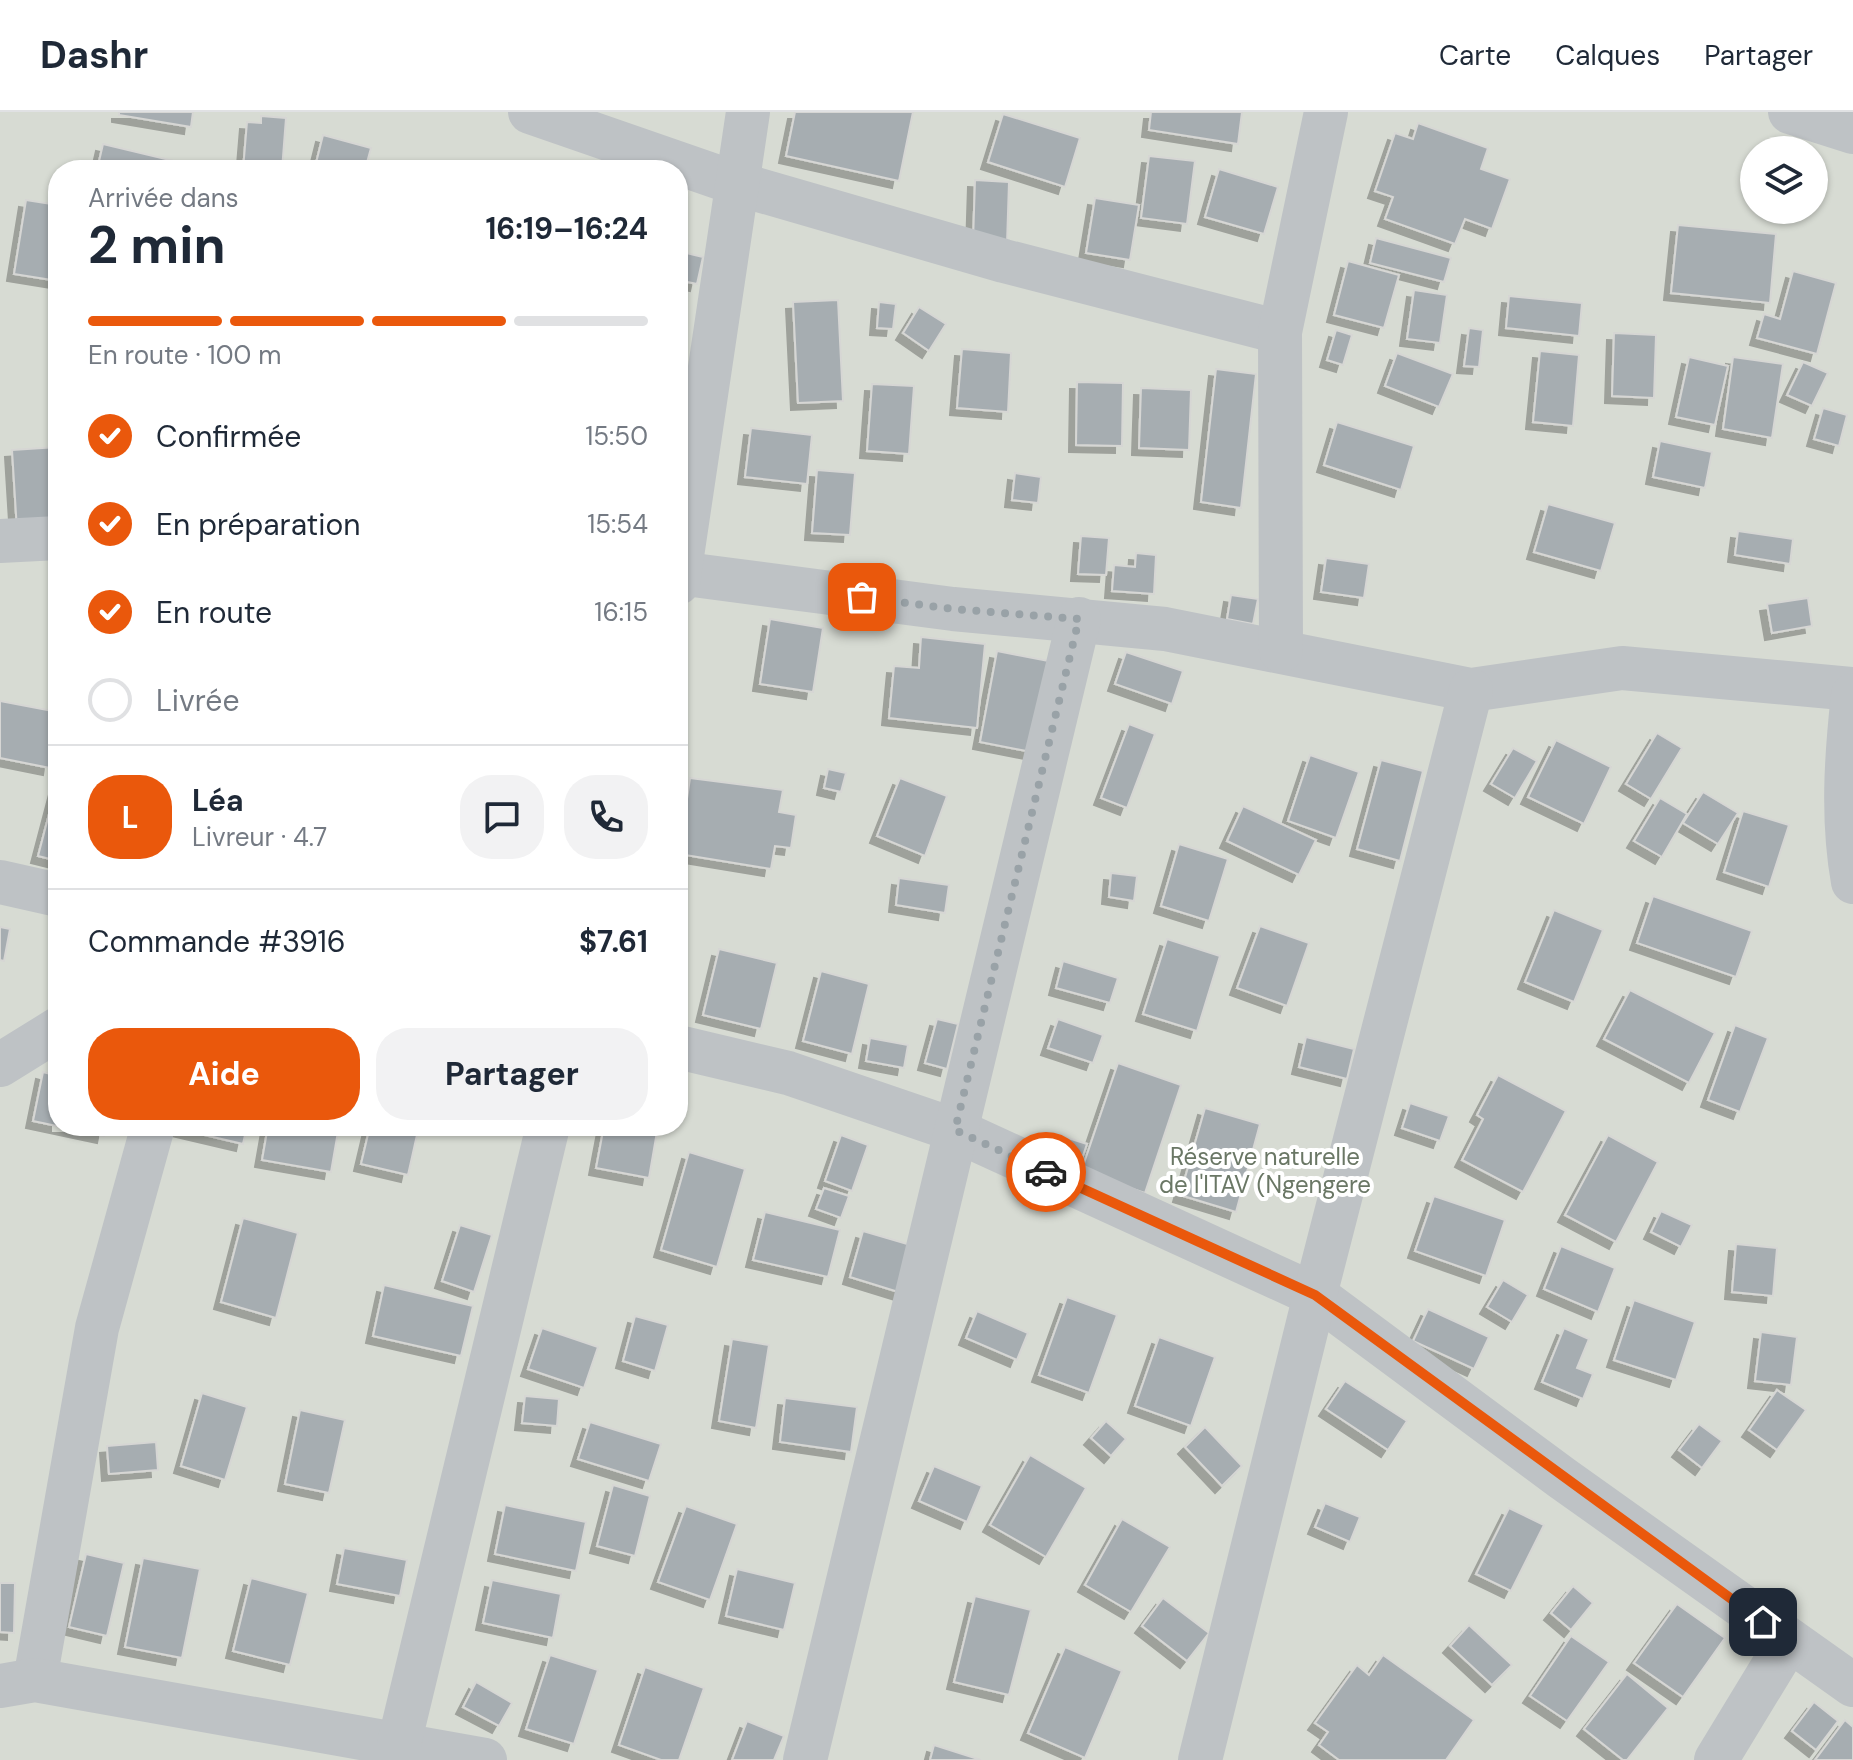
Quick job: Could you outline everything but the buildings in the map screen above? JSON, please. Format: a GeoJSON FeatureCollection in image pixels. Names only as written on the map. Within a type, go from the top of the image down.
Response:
{"type":"FeatureCollection","features":[{"type":"Feature","properties":{"kind":"street"},"geometry":{"type":"LineString","coordinates":[[530,112],[669,160]]}},
{"type":"Feature","properties":{"kind":"street"},"geometry":{"type":"LineString","coordinates":[[688,516],[748,112]]}},
{"type":"Feature","properties":{"kind":"street"},"geometry":{"type":"LineString","coordinates":[[1281,651],[1280,332],[1326,112]]}},
{"type":"Feature","properties":{"kind":"street"},"geometry":{"type":"LineString","coordinates":[[1790,112],[1853,132]]}},
{"type":"Feature","properties":{"kind":"street"},"geometry":{"type":"LineString","coordinates":[[688,167],[1004,261],[1280,332]]}},
{"type":"Feature","properties":{"kind":"street"},"geometry":{"type":"LineString","coordinates":[[0,541],[48,539]]}},
{"type":"Feature","properties":{"kind":"street"},"geometry":{"type":"LineString","coordinates":[[688,577],[953,609],[1165,629],[1471,690],[1622,668],[1852,708],[1846,766],[1847,848],[1853,882]]}},
{"type":"Feature","properties":{"kind":"street"},"geometry":{"type":"LineString","coordinates":[[805,1760],[1079,619]]}},
{"type":"Feature","properties":{"kind":"street"},"geometry":{"type":"LineString","coordinates":[[1200,1760],[1315,1295],[1471,690]]}},
{"type":"Feature","properties":{"kind":"street"},"geometry":{"type":"LineString","coordinates":[[0,882],[48,893]]}},
{"type":"Feature","properties":{"kind":"street"},"geometry":{"type":"LineString","coordinates":[[0,1065],[48,1035]]}},
{"type":"Feature","properties":{"kind":"street"},"geometry":{"type":"LineString","coordinates":[[688,1049],[788,1073],[955,1130],[1315,1295],[1853,1685]]}},
{"type":"Feature","properties":{"kind":"street"},"geometry":{"type":"LineString","coordinates":[[150,1136],[97,1328],[17,1683],[399,1752],[485,1760]]}},
{"type":"Feature","properties":{"kind":"street"},"geometry":{"type":"LineString","coordinates":[[399,1752],[546,1136]]}},
{"type":"Feature","properties":{"kind":"street"},"geometry":{"type":"LineString","coordinates":[[1716,1760],[1789,1640]]}},
{"type":"Feature","properties":{"kind":"green space","name":"Réserve naturelle de l'ITAV (Ngengere"},"geometry":{"type":"Polygon","coordinates":[[[0,112],[1853,112],[1853,1760],[0,1760],[0,112]]]}},
{"type":"Feature","properties":{"kind":"way so far"},"geometry":{"type":"LineString","coordinates":[[862,597],[953,609],[1079,619],[955,1130],[1046,1172]]}},
{"type":"Feature","properties":{"kind":"route"},"geometry":{"type":"LineString","coordinates":[[1046,1172],[1315,1295],[1763,1622]]}}]}
